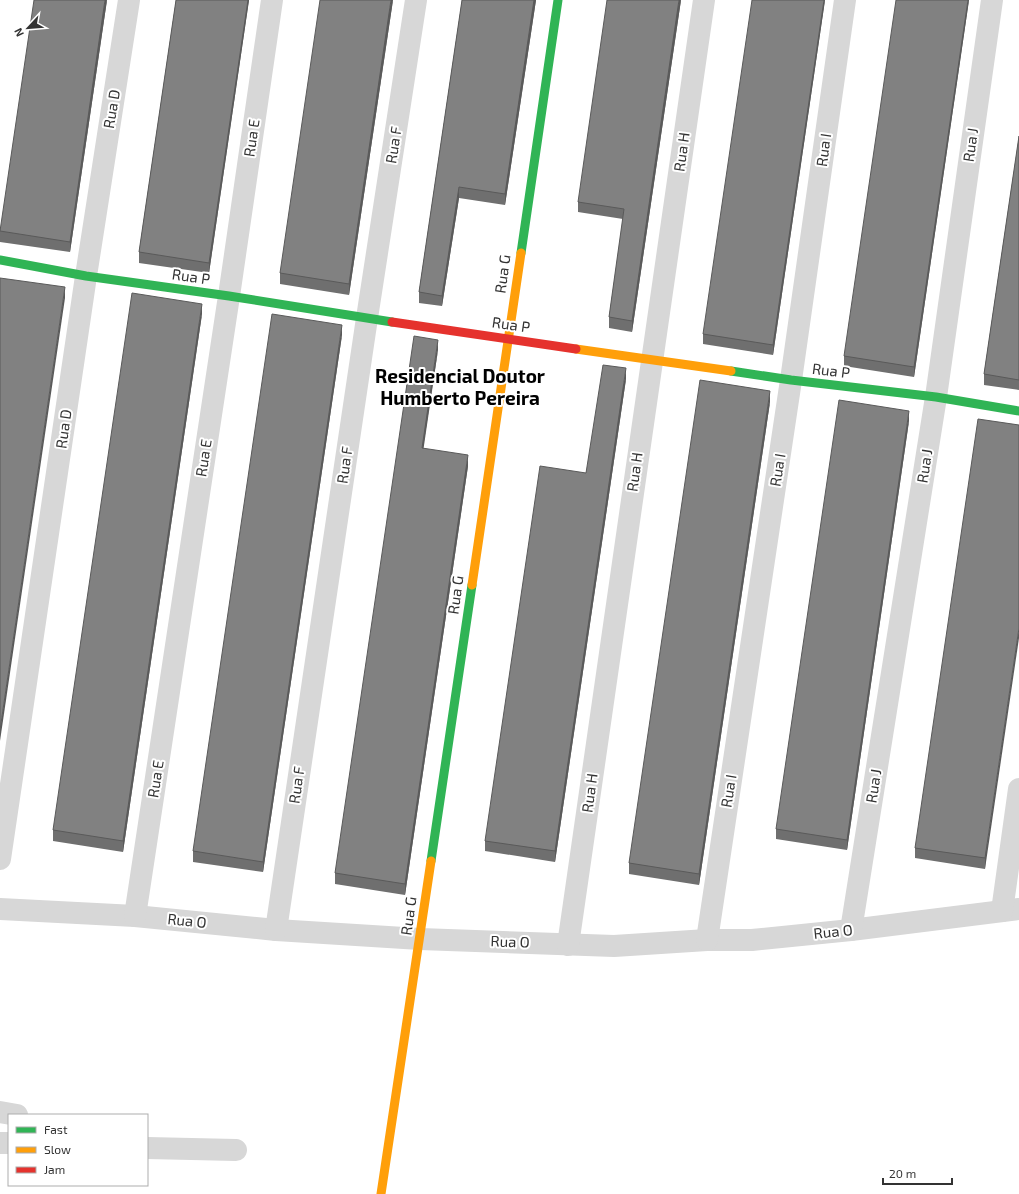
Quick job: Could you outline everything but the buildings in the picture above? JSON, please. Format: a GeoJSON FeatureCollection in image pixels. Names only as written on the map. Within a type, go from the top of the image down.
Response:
{"type":"FeatureCollection","features":[{"type":"Feature","properties":{"kind":"street","name":"Rua D"},"geometry":{"type":"LineString","coordinates":[[0,859],[86,276],[129,0]]}},
{"type":"Feature","properties":{"kind":"street","name":"Rua E"},"geometry":{"type":"LineString","coordinates":[[135,916],[272,0]]}},
{"type":"Feature","properties":{"kind":"street","name":"Rua F"},"geometry":{"type":"LineString","coordinates":[[276,930],[416,0]]}},
{"type":"Feature","properties":{"kind":"street","name":"Rua G"},"geometry":{"type":"LineString","coordinates":[[381,1194],[558,0]]}},
{"type":"Feature","properties":{"kind":"street","name":"Rua H"},"geometry":{"type":"LineString","coordinates":[[568,945],[704,0]]}},
{"type":"Feature","properties":{"kind":"street","name":"Rua I"},"geometry":{"type":"LineString","coordinates":[[707,940],[791,380],[845,0]]}},
{"type":"Feature","properties":{"kind":"street","name":"Rua J"},"geometry":{"type":"LineString","coordinates":[[851,930],[936,397],[992,0]]}},
{"type":"Feature","properties":{"kind":"street","name":"Rua P"},"geometry":{"type":"LineString","coordinates":[[0,260],[86,276],[228,296],[367,318],[791,380],[936,397],[1019,411]]}},
{"type":"Feature","properties":{"kind":"street"},"geometry":{"type":"LineString","coordinates":[[1010,910],[1019,789]]}},
{"type":"Feature","properties":{"kind":"street","name":"Rua O"},"geometry":{"type":"LineString","coordinates":[[0,909],[135,916],[276,930],[420,939],[614,946],[707,940],[752,940],[851,930],[1010,910]]}},
{"type":"Feature","properties":{"kind":"street"},"geometry":{"type":"LineString","coordinates":[[0,1112],[11,1114]]}},
{"type":"Feature","properties":{"kind":"street"},"geometry":{"type":"LineString","coordinates":[[148,1147],[236,1150]]}},
{"type":"Feature","properties":{"kind":"traffic: fast"},"geometry":{"type":"LineString","coordinates":[[521,253],[558,0]]}},
{"type":"Feature","properties":{"kind":"traffic: fast"},"geometry":{"type":"LineString","coordinates":[[0,260],[86,276],[229,296],[392,322]]}},
{"type":"Feature","properties":{"kind":"traffic: fast"},"geometry":{"type":"LineString","coordinates":[[731,371],[791,380],[936,397],[1019,411]]}},
{"type":"Feature","properties":{"kind":"traffic: fast"},"geometry":{"type":"LineString","coordinates":[[431,861],[472,585]]}},
{"type":"Feature","properties":{"kind":"traffic: slow"},"geometry":{"type":"LineString","coordinates":[[472,585],[521,253]]}},
{"type":"Feature","properties":{"kind":"traffic: slow"},"geometry":{"type":"LineString","coordinates":[[576,349],[731,371]]}},
{"type":"Feature","properties":{"kind":"traffic: slow"},"geometry":{"type":"LineString","coordinates":[[381,1194],[431,861]]}},
{"type":"Feature","properties":{"kind":"traffic: jam"},"geometry":{"type":"LineString","coordinates":[[392,322],[576,349]]}},
{"type":"Feature","properties":{"kind":"district","name":"Residencial Doutor Humberto Pereira"},"geometry":{"type":"Point","coordinates":[460,387]}}]}
